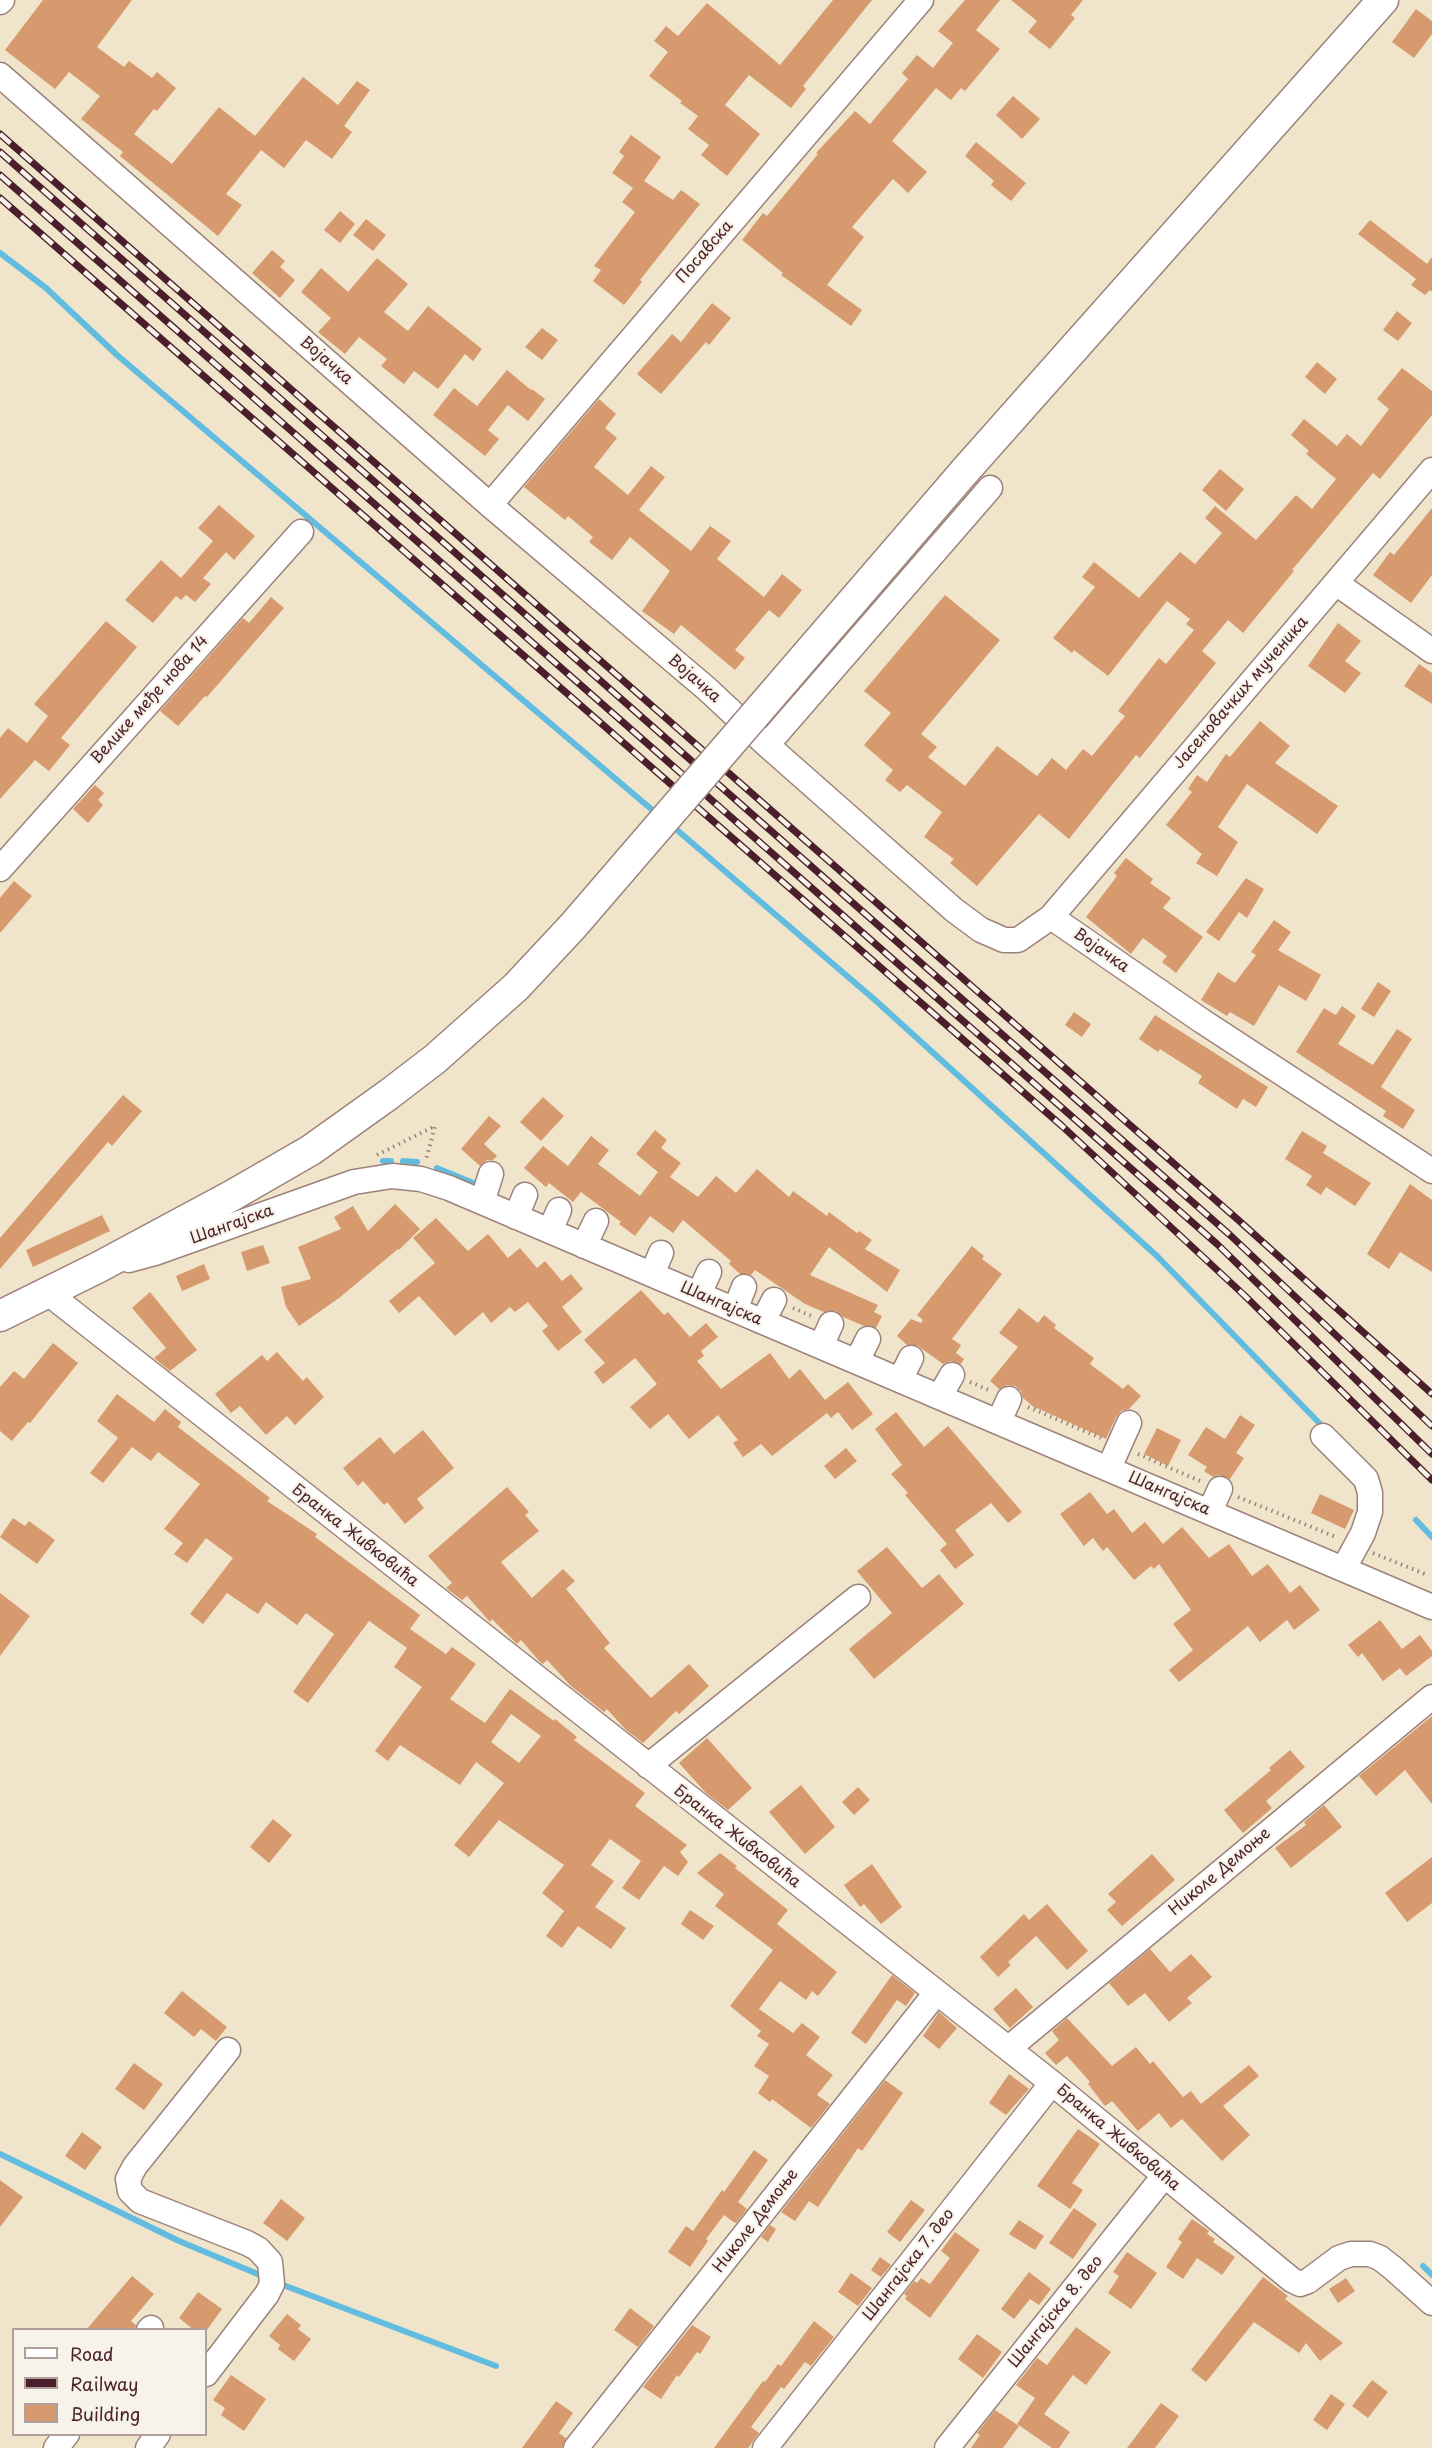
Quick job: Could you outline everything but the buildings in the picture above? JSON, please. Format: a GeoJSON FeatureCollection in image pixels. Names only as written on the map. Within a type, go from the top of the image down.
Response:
{"type":"FeatureCollection","features":[{"type":"Feature","properties":{"kind":"main road"},"geometry":{"type":"LineString","coordinates":[[99,1267],[222,1202],[311,1150],[435,1059],[516,987],[573,926],[964,472],[1383,0]]}},
{"type":"Feature","properties":{"kind":"main road","name":"Шангајска"},"geometry":{"type":"LineString","coordinates":[[0,1317],[99,1267]]}},
{"type":"Feature","properties":{"kind":"street","name":"Посавска"},"geometry":{"type":"LineString","coordinates":[[490,505],[921,0]]}},
{"type":"Feature","properties":{"kind":"street","name":"Војачка"},"geometry":{"type":"LineString","coordinates":[[0,75],[490,505],[707,690],[766,745],[954,910],[988,934],[1004,940],[1018,940],[1051,917],[1202,1021],[1432,1171]]}},
{"type":"Feature","properties":{"kind":"street","name":"Јасеновачких мученика"},"geometry":{"type":"LineString","coordinates":[[1051,917],[1432,470]]}},
{"type":"Feature","properties":{"kind":"street"},"geometry":{"type":"LineString","coordinates":[[766,745],[990,488]]}},
{"type":"Feature","properties":{"kind":"street","name":"Велике међе нова 14"},"geometry":{"type":"LineString","coordinates":[[0,869],[301,532]]}},
{"type":"Feature","properties":{"kind":"street"},"geometry":{"type":"LineString","coordinates":[[1336,583],[1432,651]]}},
{"type":"Feature","properties":{"kind":"street"},"geometry":{"type":"LineString","coordinates":[[482,1202],[491,1174]]}},
{"type":"Feature","properties":{"kind":"street","name":"Шангајска"},"geometry":{"type":"LineString","coordinates":[[99,1267],[155,1253],[354,1182],[392,1176],[421,1179],[482,1202],[520,1206],[554,1220],[584,1245],[657,1263],[699,1294],[735,1310],[1432,1607]]}},
{"type":"Feature","properties":{"kind":"street"},"geometry":{"type":"LineString","coordinates":[[584,1245],[596,1221]]}},
{"type":"Feature","properties":{"kind":"street"},"geometry":{"type":"LineString","coordinates":[[699,1294],[709,1272]]}},
{"type":"Feature","properties":{"kind":"street"},"geometry":{"type":"LineString","coordinates":[[735,1310],[744,1287]]}},
{"type":"Feature","properties":{"kind":"street","name":"Бранка Живковића"},"geometry":{"type":"LineString","coordinates":[[48,1293],[1052,2083],[1292,2280],[1300,2284],[1308,2281],[1339,2258],[1351,2254],[1370,2254],[1380,2258],[1394,2269],[1432,2303]]}},
{"type":"Feature","properties":{"kind":"street"},"geometry":{"type":"LineString","coordinates":[[763,1321],[774,1300]]}},
{"type":"Feature","properties":{"kind":"street"},"geometry":{"type":"LineString","coordinates":[[821,1346],[831,1324]]}},
{"type":"Feature","properties":{"kind":"street"},"geometry":{"type":"LineString","coordinates":[[857,1361],[868,1339]]}},
{"type":"Feature","properties":{"kind":"street"},"geometry":{"type":"LineString","coordinates":[[900,1380],[911,1358]]}},
{"type":"Feature","properties":{"kind":"street"},"geometry":{"type":"LineString","coordinates":[[940,1396],[952,1375]]}},
{"type":"Feature","properties":{"kind":"street"},"geometry":{"type":"LineString","coordinates":[[999,1421],[1009,1399]]}},
{"type":"Feature","properties":{"kind":"street"},"geometry":{"type":"LineString","coordinates":[[1109,1468],[1129,1423]]}},
{"type":"Feature","properties":{"kind":"street"},"geometry":{"type":"LineString","coordinates":[[1323,1436],[1366,1479],[1370,1493],[1370,1512],[1344,1568]]}},
{"type":"Feature","properties":{"kind":"street"},"geometry":{"type":"LineString","coordinates":[[1210,1511],[1220,1489]]}},
{"type":"Feature","properties":{"kind":"street"},"geometry":{"type":"LineString","coordinates":[[648,1766],[858,1597]]}},
{"type":"Feature","properties":{"kind":"street","name":"Николе Демоње"},"geometry":{"type":"LineString","coordinates":[[1009,2049],[1432,1697]]}},
{"type":"Feature","properties":{"kind":"street","name":"Николе Демоње"},"geometry":{"type":"LineString","coordinates":[[576,2448],[936,1993]]}},
{"type":"Feature","properties":{"kind":"street"},"geometry":{"type":"LineString","coordinates":[[207,2373],[267,2294],[272,2284],[270,2262],[258,2248],[140,2200],[130,2191],[128,2179],[135,2166],[228,2050]]}},
{"type":"Feature","properties":{"kind":"street","name":"Шангајска 7. део"},"geometry":{"type":"LineString","coordinates":[[765,2448],[1052,2083]]}},
{"type":"Feature","properties":{"kind":"street","name":"Шангајска 8. део"},"geometry":{"type":"LineString","coordinates":[[947,2448],[1164,2176]]}},
{"type":"Feature","properties":{"kind":"street"},"geometry":{"type":"LineString","coordinates":[[56,2448],[65,2436]]}},
{"type":"Feature","properties":{"kind":"path"},"geometry":{"type":"LineString","coordinates":[[354,1182],[376,1156],[435,1126],[421,1179]]}},
{"type":"Feature","properties":{"kind":"waterway"},"geometry":{"type":"LineString","coordinates":[[0,253],[46,288],[117,355],[657,814]]}},
{"type":"Feature","properties":{"kind":"waterway"},"geometry":{"type":"LineString","coordinates":[[670,824],[875,1000],[1157,1256],[1325,1429]]}},
{"type":"Feature","properties":{"kind":"waterway"},"geometry":{"type":"LineString","coordinates":[[383,1161],[391,1161]]}},
{"type":"Feature","properties":{"kind":"waterway"},"geometry":{"type":"LineString","coordinates":[[403,1161],[417,1162]]}},
{"type":"Feature","properties":{"kind":"waterway"},"geometry":{"type":"LineString","coordinates":[[437,1168],[478,1185]]}},
{"type":"Feature","properties":{"kind":"waterway"},"geometry":{"type":"LineString","coordinates":[[1416,1520],[1432,1537]]}},
{"type":"Feature","properties":{"kind":"waterway"},"geometry":{"type":"LineString","coordinates":[[0,2154],[179,2241],[260,2275]]}},
{"type":"Feature","properties":{"kind":"waterway"},"geometry":{"type":"LineString","coordinates":[[1423,2266],[1432,2275]]}},
{"type":"Feature","properties":{"kind":"waterway"},"geometry":{"type":"LineString","coordinates":[[278,2283],[496,2366]]}},
{"type":"Feature","properties":{"kind":"railway"},"geometry":{"type":"LineString","coordinates":[[0,134],[1236,1218],[1432,1394]]}},
{"type":"Feature","properties":{"kind":"railway"},"geometry":{"type":"LineString","coordinates":[[0,152],[1230,1235],[1432,1426]]}},
{"type":"Feature","properties":{"kind":"railway"},"geometry":{"type":"LineString","coordinates":[[0,175],[1217,1244],[1432,1454]]}},
{"type":"Feature","properties":{"kind":"railway"},"geometry":{"type":"LineString","coordinates":[[0,198],[1062,1126],[1244,1295],[1432,1480]]}}]}
